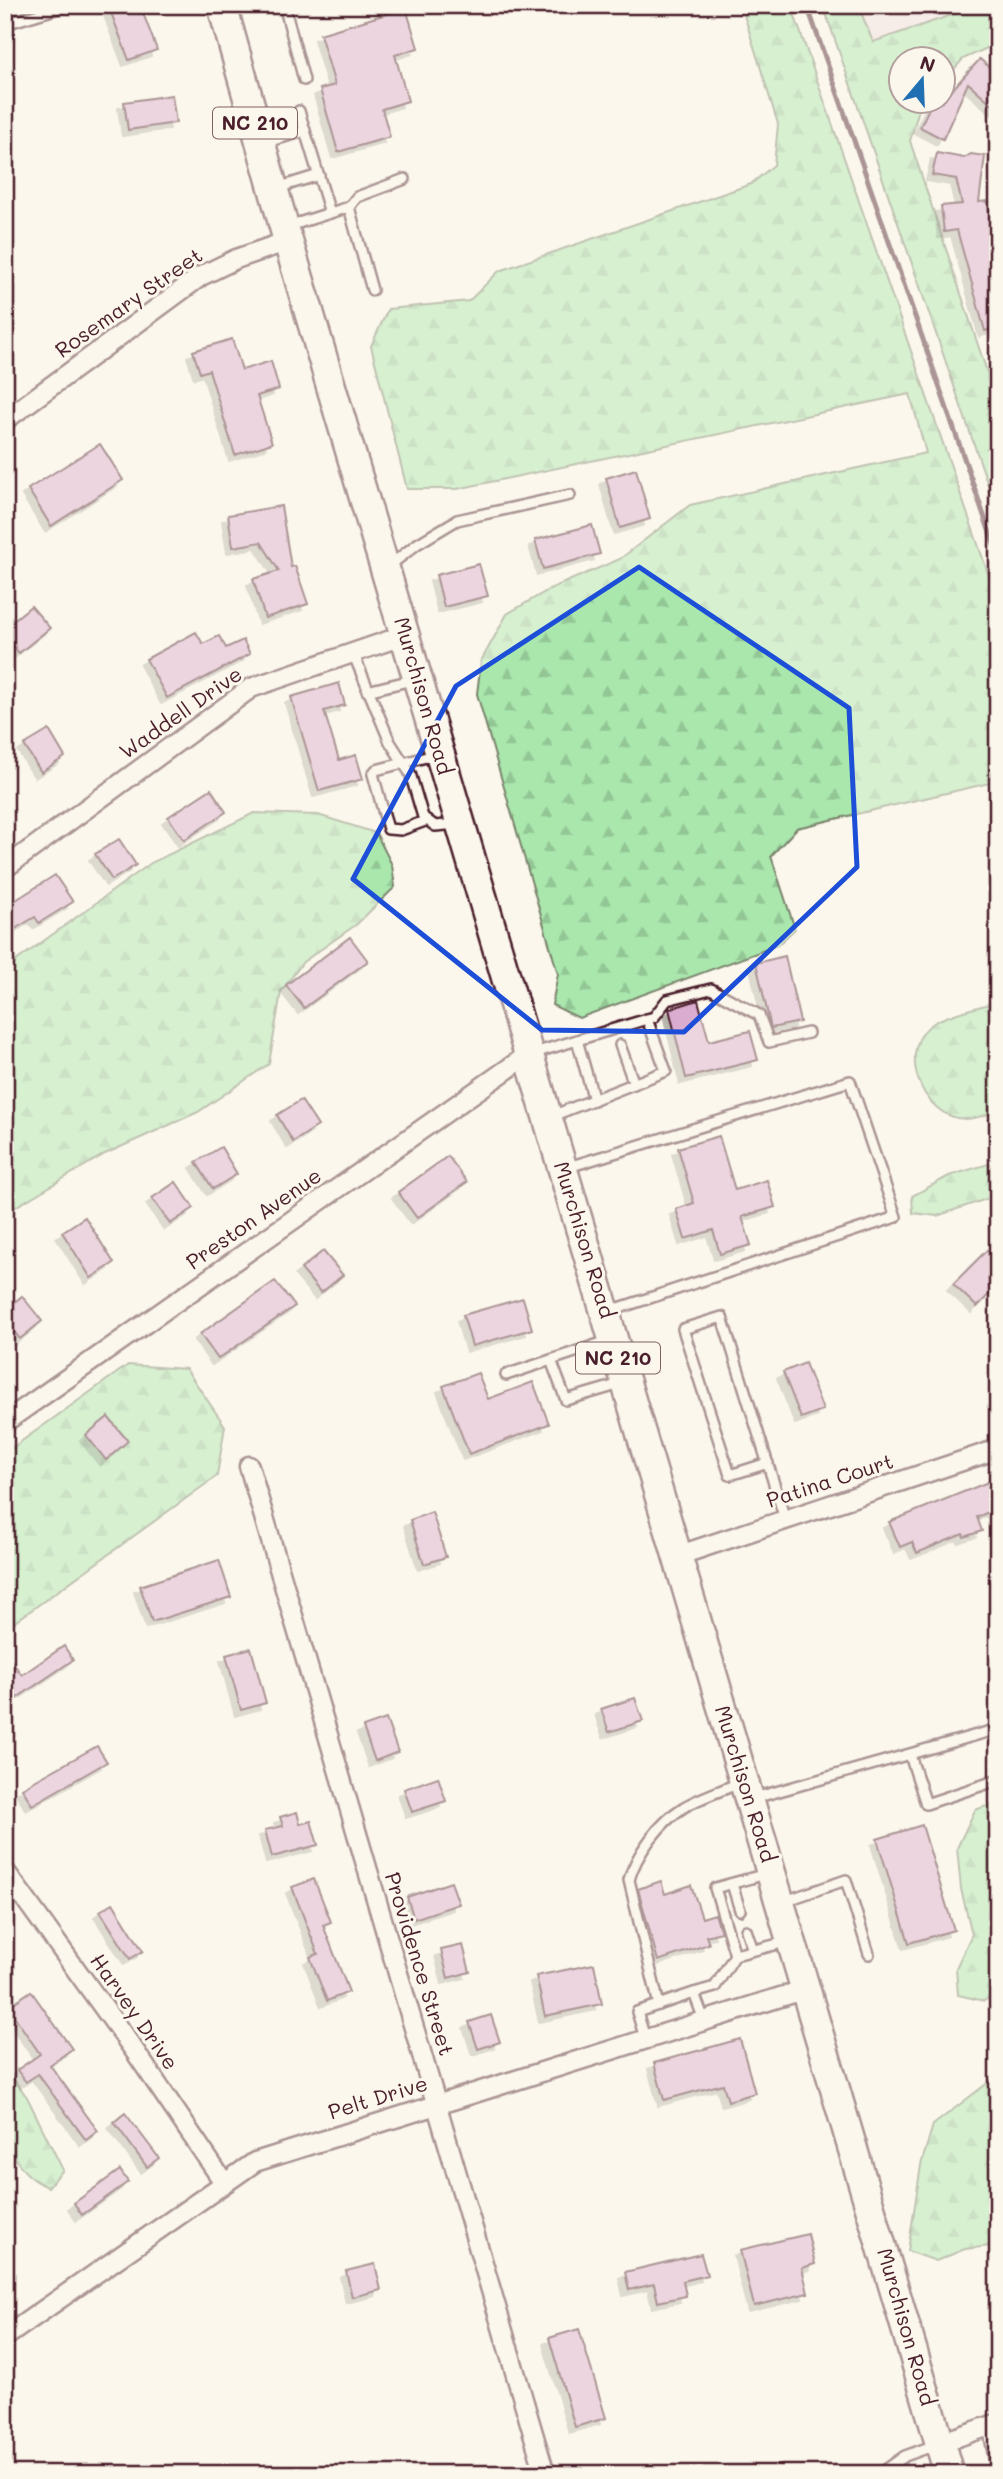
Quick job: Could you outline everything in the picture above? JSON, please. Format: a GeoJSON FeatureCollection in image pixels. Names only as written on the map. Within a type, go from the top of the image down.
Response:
{"type":"FeatureCollection","features":[{"type":"Feature","properties":{"kind":"main road","name":"Murchison Road"},"geometry":{"type":"LineString","coordinates":[[222,5],[286,234],[949,2474]]}},
{"type":"Feature","properties":{"kind":"street","name":"Rosemary Street"},"geometry":{"type":"LineString","coordinates":[[5,420],[201,276],[286,234]]}},
{"type":"Feature","properties":{"kind":"street","name":"Waddell Drive"},"geometry":{"type":"LineString","coordinates":[[5,868],[251,688],[405,635]]}},
{"type":"Feature","properties":{"kind":"street","name":"Preston Avenue"},"geometry":{"type":"LineString","coordinates":[[5,1422],[529,1054]]}},
{"type":"Feature","properties":{"kind":"street","name":"Patina Court"},"geometry":{"type":"LineString","coordinates":[[677,1556],[998,1449]]}},
{"type":"Feature","properties":{"kind":"street","name":"Providence Street"},"geometry":{"type":"LineString","coordinates":[[249,1466],[545,2474]]}},
{"type":"Feature","properties":{"kind":"street","name":"Harvey Drive"},"geometry":{"type":"LineString","coordinates":[[5,1871],[134,2050],[223,2181]]}},
{"type":"Feature","properties":{"kind":"street","name":"Pelt Drive"},"geometry":{"type":"LineString","coordinates":[[5,2337],[223,2181],[255,2162],[806,1989]]}},
{"type":"Feature","properties":{"kind":"street"},"geometry":{"type":"LineString","coordinates":[[940,2443],[993,2425]]}},
{"type":"Feature","properties":{"kind":"lane"},"geometry":{"type":"LineString","coordinates":[[5,24],[69,5]]}},
{"type":"Feature","properties":{"kind":"lane"},"geometry":{"type":"LineString","coordinates":[[284,5],[304,80]]}},
{"type":"Feature","properties":{"kind":"lane"},"geometry":{"type":"LineString","coordinates":[[299,111],[330,213]]}},
{"type":"Feature","properties":{"kind":"lane"},"geometry":{"type":"LineString","coordinates":[[261,143],[305,131]]}},
{"type":"Feature","properties":{"kind":"lane"},"geometry":{"type":"LineString","coordinates":[[273,189],[319,175]]}},
{"type":"Feature","properties":{"kind":"lane"},"geometry":{"type":"LineString","coordinates":[[286,234],[349,207],[357,197],[405,179]]}},
{"type":"Feature","properties":{"kind":"lane"},"geometry":{"type":"LineString","coordinates":[[349,207],[372,290]]}},
{"type":"Feature","properties":{"kind":"lane"},"geometry":{"type":"LineString","coordinates":[[385,569],[416,544],[457,520],[570,495]]}},
{"type":"Feature","properties":{"kind":"lane"},"geometry":{"type":"LineString","coordinates":[[353,653],[390,743],[404,763],[425,821]]}},
{"type":"Feature","properties":{"kind":"lane"},"geometry":{"type":"LineString","coordinates":[[367,691],[417,678]]}},
{"type":"Feature","properties":{"kind":"lane"},"geometry":{"type":"LineString","coordinates":[[440,753],[376,770],[373,774],[387,825],[395,831],[425,821],[442,827],[460,823]]}},
{"type":"Feature","properties":{"kind":"lane"},"geometry":{"type":"LineString","coordinates":[[529,1054],[654,1017],[667,1000],[711,989],[759,1015],[769,1042],[808,1033]]}},
{"type":"Feature","properties":{"kind":"lane"},"geometry":{"type":"LineString","coordinates":[[547,1118],[666,1071],[647,1019]]}},
{"type":"Feature","properties":{"kind":"lane"},"geometry":{"type":"LineString","coordinates":[[577,1040],[594,1100]]}},
{"type":"Feature","properties":{"kind":"lane"},"geometry":{"type":"LineString","coordinates":[[620,1045],[634,1084]]}},
{"type":"Feature","properties":{"kind":"lane"},"geometry":{"type":"LineString","coordinates":[[563,1169],[850,1082],[896,1217],[605,1312]]}},
{"type":"Feature","properties":{"kind":"lane"},"geometry":{"type":"LineString","coordinates":[[768,1463],[730,1475],[683,1329],[722,1317],[768,1463],[785,1520]]}},
{"type":"Feature","properties":{"kind":"lane"},"geometry":{"type":"LineString","coordinates":[[506,1375],[613,1340]]}},
{"type":"Feature","properties":{"kind":"lane"},"geometry":{"type":"LineString","coordinates":[[551,1360],[566,1400],[625,1382]]}},
{"type":"Feature","properties":{"kind":"lane"},"geometry":{"type":"LineString","coordinates":[[659,2005],[629,1880],[633,1864],[650,1840],[682,1808],[747,1790],[910,1755],[998,1729]]}},
{"type":"Feature","properties":{"kind":"lane"},"geometry":{"type":"LineString","coordinates":[[910,1755],[926,1804],[998,1780]]}},
{"type":"Feature","properties":{"kind":"lane"},"geometry":{"type":"LineString","coordinates":[[736,1955],[715,1888],[771,1873]]}},
{"type":"Feature","properties":{"kind":"lane"},"geometry":{"type":"LineString","coordinates":[[780,1902],[846,1880],[869,1954]]}},
{"type":"Feature","properties":{"kind":"lane"},"geometry":{"type":"LineString","coordinates":[[732,1884],[740,1910]]}},
{"type":"Feature","properties":{"kind":"lane"},"geometry":{"type":"LineString","coordinates":[[746,1930],[752,1950]]}},
{"type":"Feature","properties":{"kind":"lane"},"geometry":{"type":"LineString","coordinates":[[645,2038],[638,2012],[715,1987],[736,1955],[792,1941]]}},
{"type":"Feature","properties":{"kind":"lane"},"geometry":{"type":"LineString","coordinates":[[694,1993],[704,2020]]}},
{"type":"Feature","properties":{"kind":"lane"},"geometry":{"type":"LineString","coordinates":[[993,2425],[997,2474]]}},
{"type":"Feature","properties":{"kind":"lane"},"geometry":{"type":"LineString","coordinates":[[880,2474],[905,2456],[940,2443]]}},
{"type":"Feature","properties":{"kind":"highlighted area"},"geometry":{"type":"Polygon","coordinates":[[[639,567],[849,708],[857,867],[684,1032],[542,1030],[353,879],[456,686],[639,567]]]}},
{"type":"Feature","properties":{"kind":"shaded area"},"geometry":{"type":"Polygon","coordinates":[[[858,5],[981,5],[873,42],[858,5]]]}},
{"type":"Feature","properties":{"kind":"green space"},"geometry":{"type":"Polygon","coordinates":[[[741,5],[791,5],[998,602],[998,781],[797,828],[771,856],[795,929],[778,945],[579,1018],[552,1005],[558,974],[477,694],[481,661],[507,614],[552,588],[620,559],[690,505],[926,453],[910,394],[457,489],[407,489],[371,346],[388,309],[469,301],[499,271],[751,184],[774,165],[778,124],[741,5]]]}},
{"type":"Feature","properties":{"kind":"green space"},"geometry":{"type":"Polygon","coordinates":[[[823,5],[858,5],[873,42],[981,5],[998,5],[998,43],[963,59],[958,65],[958,46],[888,46],[888,116],[917,116],[910,141],[998,405],[998,514],[823,5]]]}},
{"type":"Feature","properties":{"kind":"green space"},"geometry":{"type":"Polygon","coordinates":[[[254,813],[318,815],[376,833],[392,865],[395,887],[357,924],[303,962],[281,992],[269,1064],[198,1112],[105,1154],[5,1213],[5,969],[151,863],[254,813]]]}},
{"type":"Feature","properties":{"kind":"green space"},"geometry":{"type":"Polygon","coordinates":[[[998,1001],[998,1111],[970,1119],[950,1116],[936,1107],[918,1080],[916,1047],[923,1033],[935,1022],[998,1001]]]}},
{"type":"Feature","properties":{"kind":"green space"},"geometry":{"type":"Polygon","coordinates":[[[998,1161],[998,1195],[937,1216],[913,1213],[912,1196],[949,1176],[998,1161]]]}},
{"type":"Feature","properties":{"kind":"green space"},"geometry":{"type":"Polygon","coordinates":[[[128,1365],[186,1369],[225,1426],[217,1476],[5,1629],[5,1453],[128,1365]]]}},
{"type":"Feature","properties":{"kind":"green space"},"geometry":{"type":"Polygon","coordinates":[[[998,1802],[998,1992],[984,2001],[958,1995],[956,1968],[972,1934],[961,1889],[957,1848],[975,1810],[998,1802]]]}},
{"type":"Feature","properties":{"kind":"green space"},"geometry":{"type":"Polygon","coordinates":[[[5,2068],[27,2097],[63,2170],[48,2187],[32,2178],[13,2154],[6,2122],[5,2068]]]}},
{"type":"Feature","properties":{"kind":"green space"},"geometry":{"type":"Polygon","coordinates":[[[998,2075],[998,2245],[965,2249],[936,2261],[908,2251],[921,2165],[933,2125],[998,2075]]]}},
{"type":"Feature","properties":{"kind":"building"},"geometry":{"type":"Polygon","coordinates":[[[124,5],[140,5],[157,50],[129,60],[110,10],[124,5]]]}},
{"type":"Feature","properties":{"kind":"building"},"geometry":{"type":"Polygon","coordinates":[[[406,8],[418,48],[395,55],[408,101],[382,109],[390,137],[338,152],[320,89],[335,85],[320,34],[406,8]]]}},
{"type":"Feature","properties":{"kind":"building"},"geometry":{"type":"Polygon","coordinates":[[[980,59],[998,75],[998,109],[968,83],[958,105],[958,83],[980,59]]]}},
{"type":"Feature","properties":{"kind":"building"},"geometry":{"type":"Polygon","coordinates":[[[172,95],[176,123],[128,130],[124,102],[172,95]]]}},
{"type":"Feature","properties":{"kind":"building"},"geometry":{"type":"Polygon","coordinates":[[[925,116],[953,116],[943,139],[920,127],[925,116]]]}},
{"type":"Feature","properties":{"kind":"building"},"geometry":{"type":"Polygon","coordinates":[[[937,153],[964,158],[971,154],[985,156],[979,202],[987,201],[998,255],[998,327],[985,331],[957,230],[944,232],[941,206],[962,204],[956,179],[932,175],[937,153]]]}},
{"type":"Feature","properties":{"kind":"building"},"geometry":{"type":"Polygon","coordinates":[[[232,339],[242,370],[271,361],[279,389],[257,396],[272,443],[235,455],[209,370],[200,373],[193,351],[232,339]]]}},
{"type":"Feature","properties":{"kind":"building"},"geometry":{"type":"Polygon","coordinates":[[[100,444],[123,480],[51,526],[28,489],[100,444]]]}},
{"type":"Feature","properties":{"kind":"building"},"geometry":{"type":"Polygon","coordinates":[[[636,469],[650,519],[620,528],[606,478],[636,469]]]}},
{"type":"Feature","properties":{"kind":"building"},"geometry":{"type":"Polygon","coordinates":[[[281,506],[291,567],[295,566],[308,604],[265,618],[253,579],[279,571],[261,542],[233,547],[228,515],[281,506]]]}},
{"type":"Feature","properties":{"kind":"building"},"geometry":{"type":"Polygon","coordinates":[[[592,525],[600,554],[543,569],[535,540],[592,525]]]}},
{"type":"Feature","properties":{"kind":"building"},"geometry":{"type":"Polygon","coordinates":[[[479,564],[488,596],[444,607],[436,575],[479,564]]]}},
{"type":"Feature","properties":{"kind":"building"},"geometry":{"type":"Polygon","coordinates":[[[31,606],[50,628],[19,653],[13,646],[5,653],[5,627],[31,606]]]}},
{"type":"Feature","properties":{"kind":"building"},"geometry":{"type":"Polygon","coordinates":[[[196,632],[203,644],[219,636],[226,648],[243,640],[250,654],[167,698],[146,659],[196,632]]]}},
{"type":"Feature","properties":{"kind":"building"},"geometry":{"type":"Polygon","coordinates":[[[339,683],[345,705],[324,711],[339,760],[356,755],[363,779],[319,791],[291,697],[339,683]]]}},
{"type":"Feature","properties":{"kind":"building"},"geometry":{"type":"Polygon","coordinates":[[[49,730],[65,757],[41,772],[24,745],[49,730]]]}},
{"type":"Feature","properties":{"kind":"building"},"geometry":{"type":"Polygon","coordinates":[[[211,789],[226,812],[184,840],[168,817],[211,789]]]}},
{"type":"Feature","properties":{"kind":"building"},"geometry":{"type":"Polygon","coordinates":[[[119,839],[136,865],[112,880],[95,854],[119,839]]]}},
{"type":"Feature","properties":{"kind":"building"},"geometry":{"type":"Polygon","coordinates":[[[55,875],[73,902],[39,923],[35,917],[5,935],[5,907],[55,875]]]}},
{"type":"Feature","properties":{"kind":"building"},"geometry":{"type":"Polygon","coordinates":[[[350,937],[368,961],[304,1008],[286,985],[350,937]]]}},
{"type":"Feature","properties":{"kind":"building"},"geometry":{"type":"Polygon","coordinates":[[[785,956],[800,1022],[771,1028],[756,963],[785,956]]]}},
{"type":"Feature","properties":{"kind":"building"},"geometry":{"type":"Polygon","coordinates":[[[698,1000],[709,1041],[750,1031],[758,1060],[686,1078],[669,1009],[698,1000]]]}},
{"type":"Feature","properties":{"kind":"building"},"geometry":{"type":"Polygon","coordinates":[[[301,1100],[318,1126],[293,1142],[277,1115],[301,1100]]]}},
{"type":"Feature","properties":{"kind":"building"},"geometry":{"type":"Polygon","coordinates":[[[719,1136],[735,1190],[767,1180],[775,1207],[742,1217],[751,1245],[720,1254],[713,1230],[685,1239],[676,1209],[694,1203],[678,1148],[719,1136]]]}},
{"type":"Feature","properties":{"kind":"building"},"geometry":{"type":"Polygon","coordinates":[[[221,1147],[237,1174],[213,1189],[196,1162],[221,1147]]]}},
{"type":"Feature","properties":{"kind":"building"},"geometry":{"type":"Polygon","coordinates":[[[448,1156],[467,1182],[417,1218],[398,1192],[448,1156]]]}},
{"type":"Feature","properties":{"kind":"building"},"geometry":{"type":"Polygon","coordinates":[[[176,1182],[194,1208],[170,1224],[152,1198],[176,1182]]]}},
{"type":"Feature","properties":{"kind":"building"},"geometry":{"type":"Polygon","coordinates":[[[85,1217],[114,1263],[91,1278],[62,1232],[85,1217]]]}},
{"type":"Feature","properties":{"kind":"building"},"geometry":{"type":"Polygon","coordinates":[[[987,1250],[998,1261],[998,1285],[977,1307],[953,1284],[987,1250]]]}},
{"type":"Feature","properties":{"kind":"building"},"geometry":{"type":"Polygon","coordinates":[[[323,1251],[343,1275],[321,1293],[301,1269],[323,1251]]]}},
{"type":"Feature","properties":{"kind":"building"},"geometry":{"type":"Polygon","coordinates":[[[275,1281],[295,1306],[218,1359],[200,1334],[275,1281]]]}},
{"type":"Feature","properties":{"kind":"building"},"geometry":{"type":"Polygon","coordinates":[[[22,1296],[42,1321],[20,1339],[5,1321],[5,1310],[22,1296]]]}},
{"type":"Feature","properties":{"kind":"building"},"geometry":{"type":"Polygon","coordinates":[[[523,1298],[532,1329],[472,1346],[463,1315],[523,1298]]]}},
{"type":"Feature","properties":{"kind":"building"},"geometry":{"type":"Polygon","coordinates":[[[805,1363],[823,1410],[801,1418],[783,1372],[805,1363]]]}},
{"type":"Feature","properties":{"kind":"building"},"geometry":{"type":"Polygon","coordinates":[[[478,1373],[488,1399],[533,1382],[549,1424],[469,1454],[443,1386],[478,1373]]]}},
{"type":"Feature","properties":{"kind":"building"},"geometry":{"type":"Polygon","coordinates":[[[108,1417],[128,1441],[106,1460],[86,1435],[108,1417]]]}},
{"type":"Feature","properties":{"kind":"building"},"geometry":{"type":"Polygon","coordinates":[[[998,1478],[998,1508],[977,1517],[982,1531],[964,1537],[963,1534],[917,1553],[912,1542],[900,1547],[889,1522],[998,1478]]]}},
{"type":"Feature","properties":{"kind":"building"},"geometry":{"type":"Polygon","coordinates":[[[432,1512],[446,1557],[424,1564],[410,1520],[432,1512]]]}},
{"type":"Feature","properties":{"kind":"building"},"geometry":{"type":"Polygon","coordinates":[[[219,1560],[231,1597],[152,1622],[140,1586],[219,1560]]]}},
{"type":"Feature","properties":{"kind":"building"},"geometry":{"type":"Polygon","coordinates":[[[64,1646],[73,1660],[5,1706],[5,1652],[22,1675],[64,1646]]]}},
{"type":"Feature","properties":{"kind":"building"},"geometry":{"type":"Polygon","coordinates":[[[251,1648],[266,1703],[241,1710],[226,1655],[251,1648]]]}},
{"type":"Feature","properties":{"kind":"building"},"geometry":{"type":"Polygon","coordinates":[[[635,1698],[643,1721],[609,1732],[601,1709],[635,1698]]]}},
{"type":"Feature","properties":{"kind":"building"},"geometry":{"type":"Polygon","coordinates":[[[386,1719],[398,1752],[375,1761],[363,1727],[386,1719]]]}},
{"type":"Feature","properties":{"kind":"building"},"geometry":{"type":"Polygon","coordinates":[[[97,1746],[107,1762],[32,1805],[22,1788],[97,1746]]]}},
{"type":"Feature","properties":{"kind":"building"},"geometry":{"type":"Polygon","coordinates":[[[438,1777],[446,1801],[412,1812],[404,1789],[438,1777]]]}},
{"type":"Feature","properties":{"kind":"building"},"geometry":{"type":"Polygon","coordinates":[[[297,1812],[300,1824],[311,1821],[318,1845],[272,1857],[265,1830],[283,1826],[280,1817],[297,1812]]]}},
{"type":"Feature","properties":{"kind":"building"},"geometry":{"type":"Polygon","coordinates":[[[922,1825],[954,1930],[909,1943],[877,1839],[922,1825]]]}},
{"type":"Feature","properties":{"kind":"building"},"geometry":{"type":"Polygon","coordinates":[[[314,1879],[331,1922],[323,1925],[349,1992],[327,2001],[310,1957],[318,1954],[292,1887],[314,1879]]]}},
{"type":"Feature","properties":{"kind":"building"},"geometry":{"type":"Polygon","coordinates":[[[661,1881],[665,1894],[691,1885],[702,1918],[715,1914],[721,1932],[706,1936],[709,1944],[658,1961],[638,1889],[661,1881]]]}},
{"type":"Feature","properties":{"kind":"building"},"geometry":{"type":"Polygon","coordinates":[[[451,1882],[459,1904],[414,1919],[407,1897],[451,1882]]]}},
{"type":"Feature","properties":{"kind":"building"},"geometry":{"type":"Polygon","coordinates":[[[113,1903],[143,1951],[130,1959],[100,1911],[113,1903]]]}},
{"type":"Feature","properties":{"kind":"building"},"geometry":{"type":"Polygon","coordinates":[[[463,1945],[470,1972],[448,1978],[441,1950],[463,1945]]]}},
{"type":"Feature","properties":{"kind":"building"},"geometry":{"type":"Polygon","coordinates":[[[594,1964],[602,2004],[545,2016],[536,1976],[594,1964]]]}},
{"type":"Feature","properties":{"kind":"building"},"geometry":{"type":"Polygon","coordinates":[[[31,1991],[72,2049],[50,2065],[98,2131],[86,2140],[38,2074],[26,2082],[17,2070],[40,2054],[8,2007],[31,1991]]]}},
{"type":"Feature","properties":{"kind":"building"},"geometry":{"type":"Polygon","coordinates":[[[491,2015],[500,2042],[478,2049],[469,2022],[491,2015]]]}},
{"type":"Feature","properties":{"kind":"building"},"geometry":{"type":"Polygon","coordinates":[[[740,2039],[755,2093],[728,2101],[723,2084],[664,2100],[654,2063],[740,2039]]]}},
{"type":"Feature","properties":{"kind":"building"},"geometry":{"type":"Polygon","coordinates":[[[125,2113],[159,2158],[147,2167],[114,2122],[125,2113]]]}},
{"type":"Feature","properties":{"kind":"building"},"geometry":{"type":"Polygon","coordinates":[[[120,2170],[128,2182],[82,2215],[74,2203],[120,2170]]]}},
{"type":"Feature","properties":{"kind":"building"},"geometry":{"type":"Polygon","coordinates":[[[808,2234],[815,2264],[802,2268],[808,2293],[754,2306],[740,2250],[808,2234]]]}},
{"type":"Feature","properties":{"kind":"building"},"geometry":{"type":"Polygon","coordinates":[[[701,2254],[707,2275],[683,2281],[686,2296],[658,2302],[654,2284],[629,2290],[625,2272],[701,2254]]]}},
{"type":"Feature","properties":{"kind":"building"},"geometry":{"type":"Polygon","coordinates":[[[375,2264],[381,2290],[352,2297],[346,2271],[375,2264]]]}},
{"type":"Feature","properties":{"kind":"building"},"geometry":{"type":"Polygon","coordinates":[[[579,2329],[606,2418],[575,2427],[549,2338],[579,2329]]]}},
{"type":"Feature","properties":{"kind":"railway"},"geometry":{"type":"LineString","coordinates":[[807,5],[998,556]]}}]}
